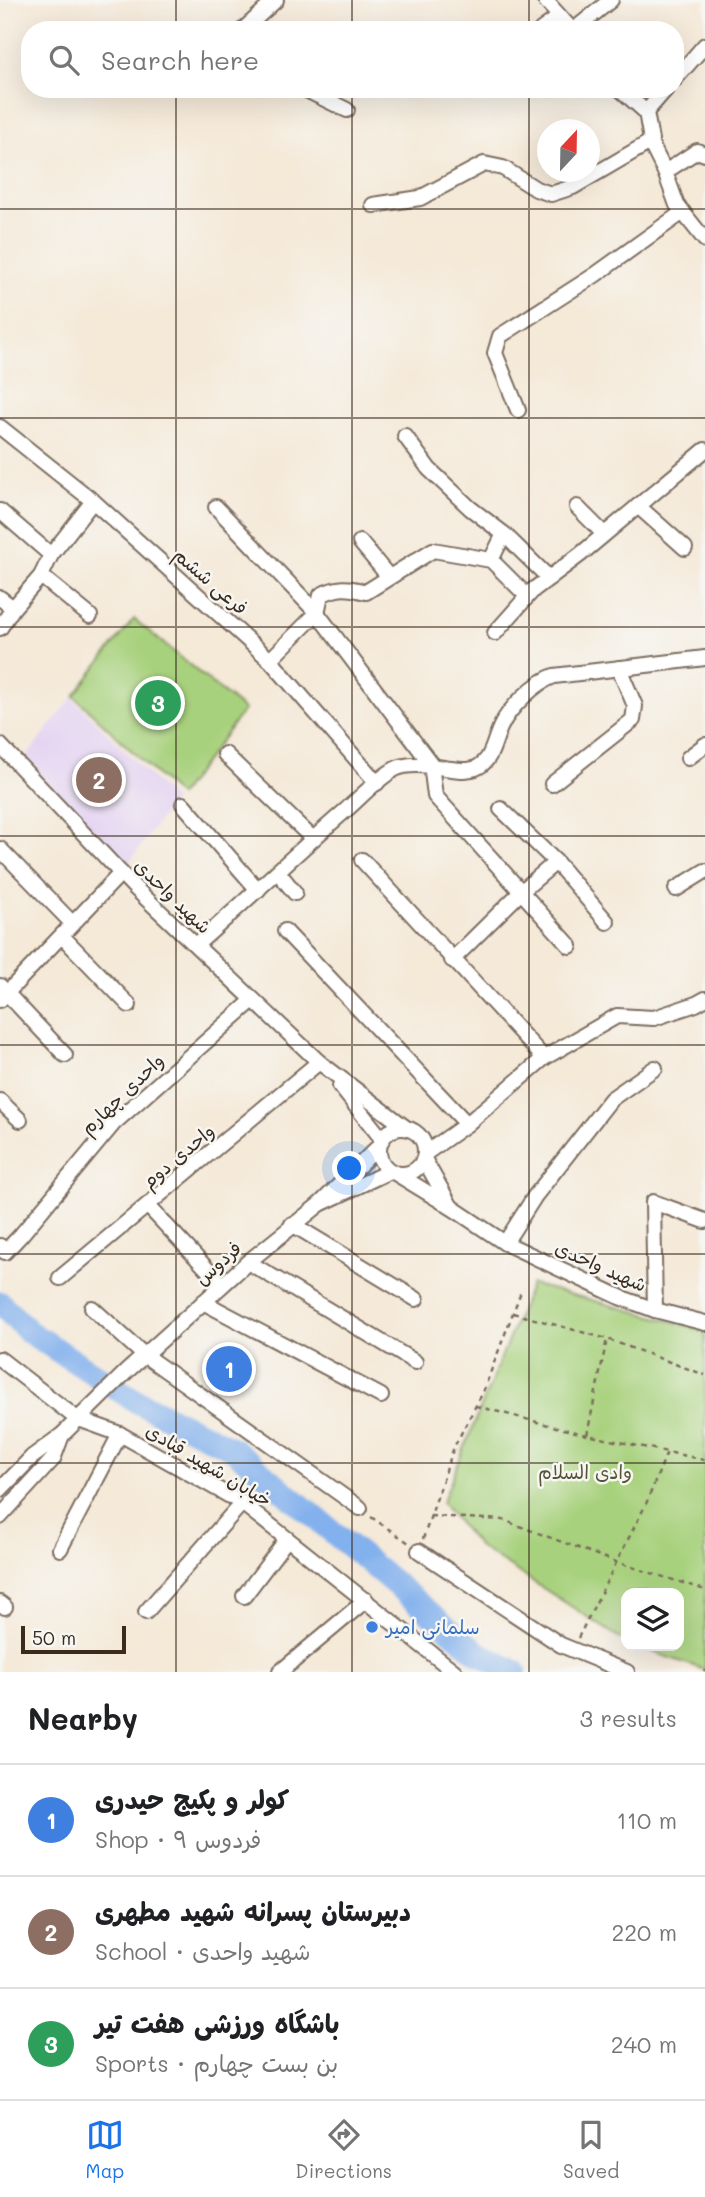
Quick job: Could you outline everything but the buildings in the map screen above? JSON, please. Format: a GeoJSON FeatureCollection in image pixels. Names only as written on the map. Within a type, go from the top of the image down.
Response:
{"type":"FeatureCollection","features":[{"type":"Feature","properties":{"kind":"street"},"geometry":{"type":"LineString","coordinates":[[254,21],[276,0]]}},
{"type":"Feature","properties":{"kind":"street"},"geometry":{"type":"LineString","coordinates":[[545,0],[563,21]]}},
{"type":"Feature","properties":{"kind":"street"},"geometry":{"type":"LineString","coordinates":[[584,21],[611,0]]}},
{"type":"Feature","properties":{"kind":"street"},"geometry":{"type":"LineString","coordinates":[[553,21],[559,17]]}},
{"type":"Feature","properties":{"kind":"street"},"geometry":{"type":"LineString","coordinates":[[684,69],[705,45]]}},
{"type":"Feature","properties":{"kind":"street"},"geometry":{"type":"LineString","coordinates":[[322,98],[347,110]]}},
{"type":"Feature","properties":{"kind":"street"},"geometry":{"type":"LineString","coordinates":[[630,98],[646,112],[650,142],[677,205],[705,240]]}},
{"type":"Feature","properties":{"kind":"street"},"geometry":{"type":"LineString","coordinates":[[646,112],[658,98]]}},
{"type":"Feature","properties":{"kind":"street"},"geometry":{"type":"LineString","coordinates":[[373,205],[420,198],[484,163],[503,168],[536,189],[551,194],[573,187],[650,142]]}},
{"type":"Feature","properties":{"kind":"street"},"geometry":{"type":"LineString","coordinates":[[665,172],[697,151],[705,154]]}},
{"type":"Feature","properties":{"kind":"street"},"geometry":{"type":"LineString","coordinates":[[517,410],[495,353],[500,336],[594,275],[683,212]]}},
{"type":"Feature","properties":{"kind":"street","name":"فرعی ششم"},"geometry":{"type":"LineString","coordinates":[[0,426],[93,501],[270,660],[377,783]]}},
{"type":"Feature","properties":{"kind":"street"},"geometry":{"type":"LineString","coordinates":[[405,436],[429,469],[470,508],[504,534],[549,578]]}},
{"type":"Feature","properties":{"kind":"street"},"geometry":{"type":"LineString","coordinates":[[495,633],[527,596],[705,450]]}},
{"type":"Feature","properties":{"kind":"street"},"geometry":{"type":"LineString","coordinates":[[0,628],[13,608],[41,576],[51,555],[93,501]]}},
{"type":"Feature","properties":{"kind":"street"},"geometry":{"type":"LineString","coordinates":[[638,506],[685,548]]}},
{"type":"Feature","properties":{"kind":"street"},"geometry":{"type":"LineString","coordinates":[[216,507],[317,613],[431,764],[435,796],[523,890],[570,946]]}},
{"type":"Feature","properties":{"kind":"street"},"geometry":{"type":"LineString","coordinates":[[577,507],[604,534]]}},
{"type":"Feature","properties":{"kind":"street"},"geometry":{"type":"LineString","coordinates":[[0,511],[51,555]]}},
{"type":"Feature","properties":{"kind":"street"},"geometry":{"type":"LineString","coordinates":[[491,560],[504,534]]}},
{"type":"Feature","properties":{"kind":"street"},"geometry":{"type":"LineString","coordinates":[[360,542],[389,577]]}},
{"type":"Feature","properties":{"kind":"street"},"geometry":{"type":"LineString","coordinates":[[270,660],[317,613],[321,595],[333,588],[345,587],[366,592],[433,550],[491,560],[527,596]]}},
{"type":"Feature","properties":{"kind":"street"},"geometry":{"type":"LineString","coordinates":[[41,576],[90,616]]}},
{"type":"Feature","properties":{"kind":"street"},"geometry":{"type":"LineString","coordinates":[[0,598],[13,608]]}},
{"type":"Feature","properties":{"kind":"street"},"geometry":{"type":"LineString","coordinates":[[196,946],[313,839],[396,768],[431,764],[462,770],[478,767],[490,755],[502,723],[534,687],[545,680],[554,676],[705,658]]}},
{"type":"Feature","properties":{"kind":"street"},"geometry":{"type":"LineString","coordinates":[[552,784],[633,720],[635,706],[619,668]]}},
{"type":"Feature","properties":{"kind":"street","name":"شهید واحدی"},"geometry":{"type":"LineString","coordinates":[[0,745],[121,873],[322,1065]]}},
{"type":"Feature","properties":{"kind":"street"},"geometry":{"type":"LineString","coordinates":[[688,758],[705,745]]}},
{"type":"Feature","properties":{"kind":"street"},"geometry":{"type":"LineString","coordinates":[[225,754],[313,839]]}},
{"type":"Feature","properties":{"kind":"street"},"geometry":{"type":"LineString","coordinates":[[183,804],[258,890]]}},
{"type":"Feature","properties":{"kind":"street"},"geometry":{"type":"LineString","coordinates":[[501,809],[556,862],[607,922]]}},
{"type":"Feature","properties":{"kind":"street"},"geometry":{"type":"LineString","coordinates":[[0,849],[72,923]]}},
{"type":"Feature","properties":{"kind":"street"},"geometry":{"type":"LineString","coordinates":[[362,860],[544,1058]]}},
{"type":"Feature","properties":{"kind":"street"},"geometry":{"type":"LineString","coordinates":[[452,960],[523,890],[556,862]]}},
{"type":"Feature","properties":{"kind":"street"},"geometry":{"type":"LineString","coordinates":[[677,889],[705,871]]}},
{"type":"Feature","properties":{"kind":"street"},"geometry":{"type":"LineString","coordinates":[[278,872],[295,893]]}},
{"type":"Feature","properties":{"kind":"street"},"geometry":{"type":"LineString","coordinates":[[65,1055],[2,993],[62,936],[121,873]]}},
{"type":"Feature","properties":{"kind":"street"},"geometry":{"type":"LineString","coordinates":[[285,931],[467,1124]]}},
{"type":"Feature","properties":{"kind":"street"},"geometry":{"type":"LineString","coordinates":[[62,936],[129,1005]]}},
{"type":"Feature","properties":{"kind":"street"},"geometry":{"type":"LineString","coordinates":[[320,1204],[393,1172],[411,1173],[421,1165],[425,1156],[544,1058],[617,1016],[654,1018],[705,999]]}},
{"type":"Feature","properties":{"kind":"street","name":"واحدی چهارم"},"geometry":{"type":"LineString","coordinates":[[0,1246],[5,1252],[21,1235],[114,1123],[253,1000]]}},
{"type":"Feature","properties":{"kind":"street"},"geometry":{"type":"LineString","coordinates":[[322,1065],[406,1128],[418,1134],[422,1139],[425,1156],[451,1207]]}},
{"type":"Feature","properties":{"kind":"street"},"geometry":{"type":"LineString","coordinates":[[322,1065],[381,1142],[381,1160],[393,1172]]}},
{"type":"Feature","properties":{"kind":"street","name":"واحدی دوم"},"geometry":{"type":"LineString","coordinates":[[60,1278],[322,1065]]}},
{"type":"Feature","properties":{"kind":"street"},"geometry":{"type":"LineString","coordinates":[[505,1243],[535,1196],[611,1099],[655,1068]]}},
{"type":"Feature","properties":{"kind":"street"},"geometry":{"type":"LineString","coordinates":[[0,1101],[20,1120]]}},
{"type":"Feature","properties":{"kind":"street"},"geometry":{"type":"LineString","coordinates":[[320,1204],[392,1130],[406,1128]]}},
{"type":"Feature","properties":{"kind":"street","name":"شهید واحدی"},"geometry":{"type":"LineString","coordinates":[[393,1172],[505,1243],[622,1298],[705,1323]]}},
{"type":"Feature","properties":{"kind":"street"},"geometry":{"type":"LineString","coordinates":[[655,1310],[653,1202],[704,1217]]}},
{"type":"Feature","properties":{"kind":"street","name":"فردوس"},"geometry":{"type":"LineString","coordinates":[[62,1435],[125,1372],[203,1302],[292,1224],[320,1204]]}},
{"type":"Feature","properties":{"kind":"street"},"geometry":{"type":"LineString","coordinates":[[148,1206],[222,1285]]}},
{"type":"Feature","properties":{"kind":"street"},"geometry":{"type":"LineString","coordinates":[[292,1224],[416,1299]]}},
{"type":"Feature","properties":{"kind":"street"},"geometry":{"type":"LineString","coordinates":[[248,1262],[415,1362]]}},
{"type":"Feature","properties":{"kind":"street"},"geometry":{"type":"LineString","coordinates":[[203,1302],[381,1396]]}},
{"type":"Feature","properties":{"kind":"street"},"geometry":{"type":"LineString","coordinates":[[92,1308],[144,1355],[360,1508]]}},
{"type":"Feature","properties":{"kind":"street","name":"خیابان شهید قبادی"},"geometry":{"type":"LineString","coordinates":[[0,1359],[80,1415],[120,1434],[242,1503],[455,1672]]}},
{"type":"Feature","properties":{"kind":"street"},"geometry":{"type":"LineString","coordinates":[[60,1549],[120,1434]]}},
{"type":"Feature","properties":{"kind":"street"},"geometry":{"type":"LineString","coordinates":[[0,1490],[32,1457],[62,1435]]}},
{"type":"Feature","properties":{"kind":"street"},"geometry":{"type":"LineString","coordinates":[[0,1517],[53,1460],[62,1435]]}},
{"type":"Feature","properties":{"kind":"street"},"geometry":{"type":"LineString","coordinates":[[146,1612],[242,1503]]}},
{"type":"Feature","properties":{"kind":"street"},"geometry":{"type":"LineString","coordinates":[[244,1596],[287,1539]]}},
{"type":"Feature","properties":{"kind":"street"},"geometry":{"type":"LineString","coordinates":[[419,1551],[561,1645],[628,1672]]}},
{"type":"Feature","properties":{"kind":"street"},"geometry":{"type":"LineString","coordinates":[[281,1672],[366,1600]]}},
{"type":"Feature","properties":{"kind":"path"},"geometry":{"type":"LineString","coordinates":[[360,1508],[419,1551],[453,1447],[483,1392],[522,1289]]}},
{"type":"Feature","properties":{"kind":"path"},"geometry":{"type":"LineString","coordinates":[[513,1313],[607,1339],[705,1376]]}},
{"type":"Feature","properties":{"kind":"path"},"geometry":{"type":"LineString","coordinates":[[587,1434],[607,1339]]}},
{"type":"Feature","properties":{"kind":"path"},"geometry":{"type":"LineString","coordinates":[[475,1406],[705,1460]]}},
{"type":"Feature","properties":{"kind":"path"},"geometry":{"type":"LineString","coordinates":[[572,1650],[646,1504],[667,1451]]}},
{"type":"Feature","properties":{"kind":"path"},"geometry":{"type":"LineString","coordinates":[[430,1517],[503,1520],[616,1562],[705,1590]]}},
{"type":"Feature","properties":{"kind":"shaded area"},"geometry":{"type":"Polygon","coordinates":[[[72,698],[174,800],[127,865],[24,760],[72,698]]]}},
{"type":"Feature","properties":{"kind":"green space"},"geometry":{"type":"Polygon","coordinates":[[[134,619],[244,710],[179,796],[74,696],[134,619]]]}},
{"type":"Feature","properties":{"kind":"green space","name":"وادی السلام"},"geometry":{"type":"Polygon","coordinates":[[[531,1284],[705,1330],[705,1670],[650,1651],[684,1651],[684,1588],[621,1588],[621,1639],[478,1546],[442,1503],[531,1284]]]}},
{"type":"Feature","properties":{"kind":"waterway"},"geometry":{"type":"LineString","coordinates":[[0,1303],[29,1332],[136,1401],[233,1449],[478,1653],[515,1672]]}},
{"type":"Feature","properties":{"kind":"place","name":"باشگاه ورزشی هفت تیر"},"geometry":{"type":"Point","coordinates":[158,703]}},
{"type":"Feature","properties":{"kind":"place","name":"دبیرستان پسرانه شهید مطهری"},"geometry":{"type":"Point","coordinates":[99,780]}},
{"type":"Feature","properties":{"kind":"place","name":"کولر و پکیج حیدری"},"geometry":{"type":"Point","coordinates":[229,1369]}},
{"type":"Feature","properties":{"kind":"place","name":"سلمانی امیر"},"geometry":{"type":"Point","coordinates":[372,1627]}}]}
